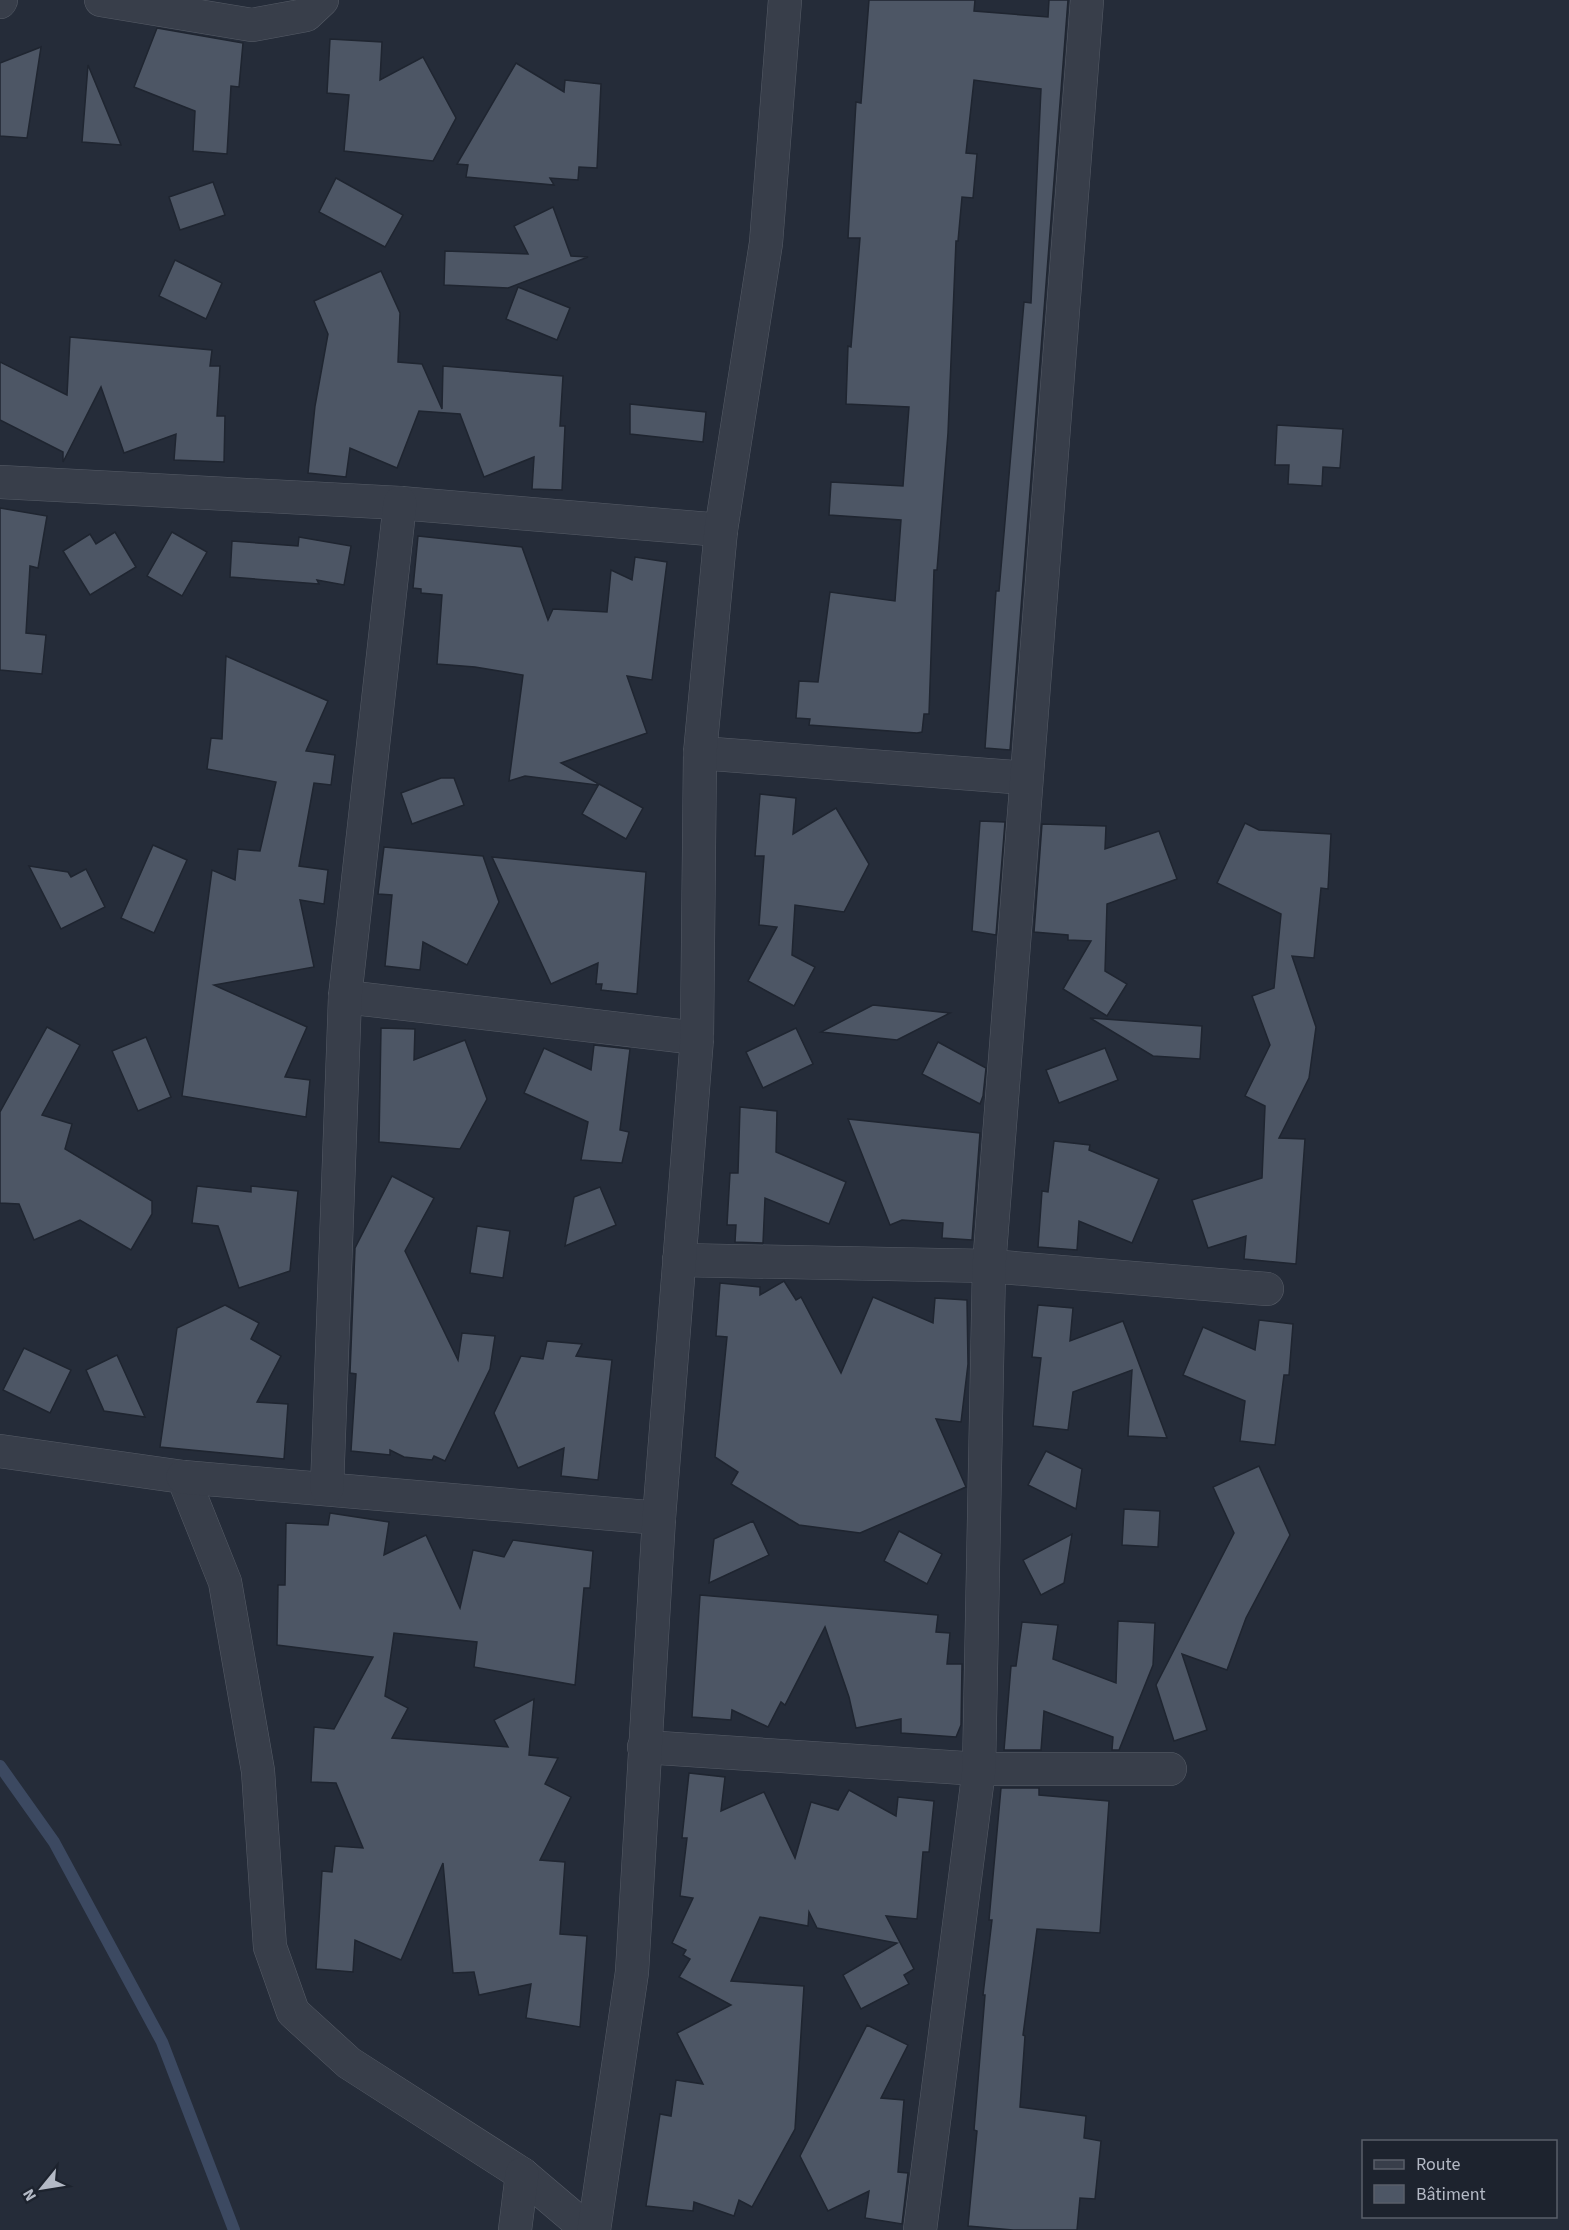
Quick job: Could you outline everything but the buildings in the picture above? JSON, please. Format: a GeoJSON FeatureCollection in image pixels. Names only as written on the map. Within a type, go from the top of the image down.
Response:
{"type":"FeatureCollection","features":[{"type":"Feature","properties":{"kind":"street"},"geometry":{"type":"LineString","coordinates":[[100,0],[252,25],[306,15],[322,0]]}},
{"type":"Feature","properties":{"kind":"street"},"geometry":{"type":"LineString","coordinates":[[594,2230],[632,1972],[659,1518],[697,1038],[700,753],[721,530],[766,243],[785,0]]}},
{"type":"Feature","properties":{"kind":"street"},"geometry":{"type":"LineString","coordinates":[[920,2230],[979,1769],[989,1266],[1087,0]]}},
{"type":"Feature","properties":{"kind":"street"},"geometry":{"type":"LineString","coordinates":[[0,482],[399,503],[721,530]]}},
{"type":"Feature","properties":{"kind":"street"},"geometry":{"type":"LineString","coordinates":[[327,1488],[345,997],[399,503]]}},
{"type":"Feature","properties":{"kind":"street"},"geometry":{"type":"LineString","coordinates":[[700,753],[1026,778]]}},
{"type":"Feature","properties":{"kind":"street"},"geometry":{"type":"LineString","coordinates":[[345,997],[697,1038]]}},
{"type":"Feature","properties":{"kind":"street"},"geometry":{"type":"LineString","coordinates":[[679,1260],[989,1266],[1267,1289]]}},
{"type":"Feature","properties":{"kind":"street"},"geometry":{"type":"LineString","coordinates":[[0,1451],[183,1477],[659,1518]]}},
{"type":"Feature","properties":{"kind":"street"},"geometry":{"type":"LineString","coordinates":[[183,1477],[225,1582],[258,1771],[270,1947],[293,2012],[349,2063],[522,2174],[588,2230]]}},
{"type":"Feature","properties":{"kind":"street"},"geometry":{"type":"LineString","coordinates":[[644,1747],[979,1769],[1170,1769]]}},
{"type":"Feature","properties":{"kind":"street"},"geometry":{"type":"LineString","coordinates":[[515,2230],[522,2174]]}},
{"type":"Feature","properties":{"kind":"waterway"},"geometry":{"type":"LineString","coordinates":[[0,1766],[54,1842],[162,2042],[234,2230]]}}]}
